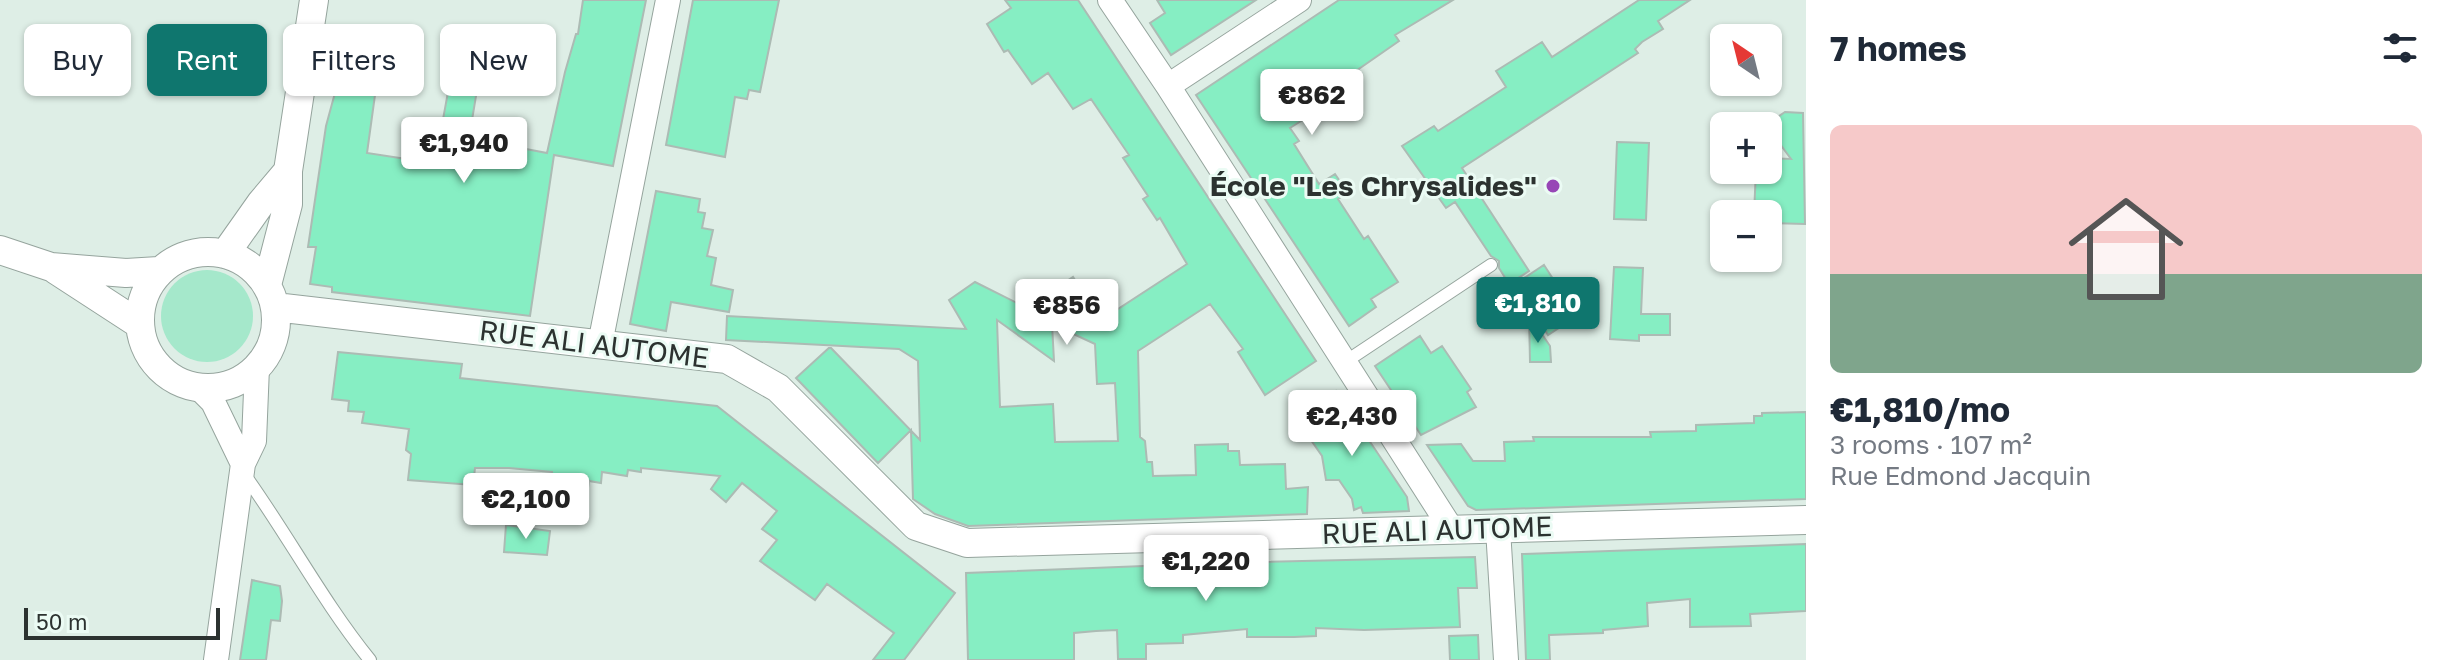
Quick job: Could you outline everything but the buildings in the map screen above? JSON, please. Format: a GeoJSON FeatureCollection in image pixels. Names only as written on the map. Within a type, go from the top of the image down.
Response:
{"type":"FeatureCollection","features":[{"type":"Feature","properties":{"kind":"street"},"geometry":{"type":"LineString","coordinates":[[271,296],[252,267],[225,254],[208,251],[185,255],[159,271],[150,283],[142,303],[139,324],[144,345],[155,363],[171,377],[198,387],[212,388],[233,383],[257,367],[268,353],[276,331],[271,296],[288,204],[288,171],[314,0]]}},
{"type":"Feature","properties":{"kind":"street"},"geometry":{"type":"LineString","coordinates":[[600,344],[668,0]]}},
{"type":"Feature","properties":{"kind":"street"},"geometry":{"type":"LineString","coordinates":[[1110,0],[1452,530]]}},
{"type":"Feature","properties":{"kind":"street"},"geometry":{"type":"LineString","coordinates":[[1168,86],[1299,0]]}},
{"type":"Feature","properties":{"kind":"street"},"geometry":{"type":"LineString","coordinates":[[225,254],[288,171]]}},
{"type":"Feature","properties":{"kind":"street"},"geometry":{"type":"LineString","coordinates":[[0,250],[51,267],[126,273],[159,271]]}},
{"type":"Feature","properties":{"kind":"street"},"geometry":{"type":"LineString","coordinates":[[51,267],[139,324]]}},
{"type":"Feature","properties":{"kind":"street","name":"RUE ALI AUTOME"},"geometry":{"type":"LineString","coordinates":[[271,296],[600,344],[727,359],[778,388],[916,526],[967,543],[1806,520]]}},
{"type":"Feature","properties":{"kind":"street"},"geometry":{"type":"LineString","coordinates":[[216,660],[243,468],[254,441],[257,367]]}},
{"type":"Feature","properties":{"kind":"street"},"geometry":{"type":"LineString","coordinates":[[198,387],[213,402],[243,468]]}},
{"type":"Feature","properties":{"kind":"street"},"geometry":{"type":"LineString","coordinates":[[1498,529],[1506,660]]}},
{"type":"Feature","properties":{"kind":"lane"},"geometry":{"type":"LineString","coordinates":[[1345,362],[1491,265]]}},
{"type":"Feature","properties":{"kind":"lane"},"geometry":{"type":"LineString","coordinates":[[243,468],[340,623],[370,660]]}},
{"type":"Feature","properties":{"kind":"green space"},"geometry":{"type":"Polygon","coordinates":[[[207,270],[233,278],[245,290],[253,316],[245,342],[233,354],[207,362],[181,354],[169,342],[161,316],[169,290],[181,278],[207,270]]]}},
{"type":"Feature","properties":{"kind":"place","name":"École \"Les Chrysalides\""},"geometry":{"type":"Point","coordinates":[1553,186]}}]}
